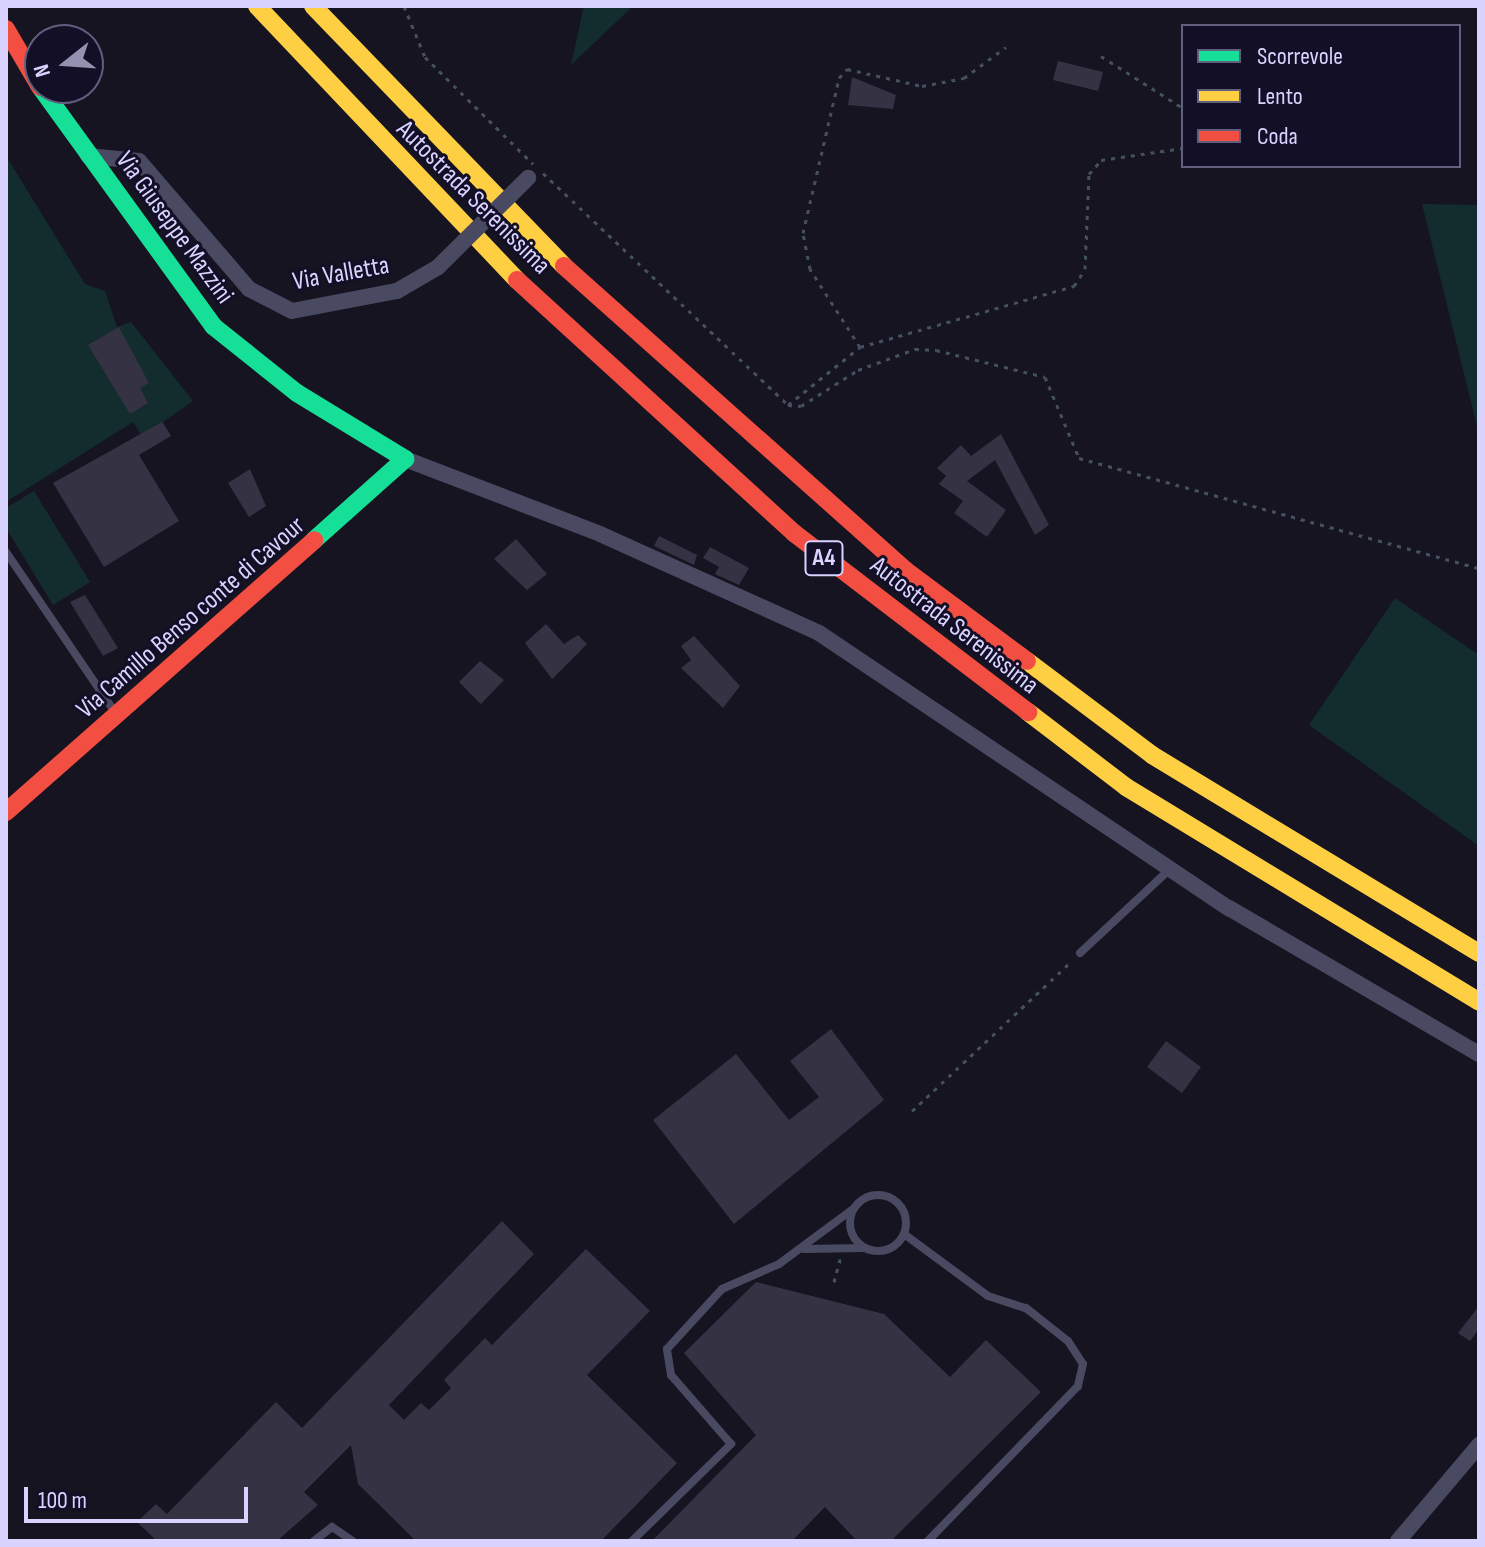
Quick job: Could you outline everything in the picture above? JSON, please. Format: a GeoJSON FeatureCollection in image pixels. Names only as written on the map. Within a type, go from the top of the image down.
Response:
{"type":"FeatureCollection","features":[{"type":"Feature","properties":{"kind":"main road","name":"Autostrada Serenissima"},"geometry":{"type":"LineString","coordinates":[[257,6],[488,253],[794,533],[1126,787],[1479,1002]]}},
{"type":"Feature","properties":{"kind":"main road","name":"Autostrada Serenissima"},"geometry":{"type":"LineString","coordinates":[[313,6],[443,148],[592,294],[905,570],[1152,755],[1479,953]]}},
{"type":"Feature","properties":{"kind":"main road","name":"Via Giuseppe Mazzini"},"geometry":{"type":"LineString","coordinates":[[6,29],[24,60]]}},
{"type":"Feature","properties":{"kind":"main road","name":"Via Giuseppe Mazzini"},"geometry":{"type":"LineString","coordinates":[[52,104],[213,326],[297,393],[405,459]]}},
{"type":"Feature","properties":{"kind":"main road","name":"Via Camillo Benso conte di Cavour"},"geometry":{"type":"LineString","coordinates":[[6,812],[119,718],[405,459]]}},
{"type":"Feature","properties":{"kind":"street","name":"Via Valletta"},"geometry":{"type":"LineString","coordinates":[[88,156],[139,161],[249,289],[292,311],[397,291],[438,267],[532,172]]}},
{"type":"Feature","properties":{"kind":"street"},"geometry":{"type":"LineString","coordinates":[[405,459],[600,534],[819,633],[1169,870],[1479,1054]]}},
{"type":"Feature","properties":{"kind":"street"},"geometry":{"type":"LineString","coordinates":[[1398,1541],[1479,1445]]}},
{"type":"Feature","properties":{"kind":"lane"},"geometry":{"type":"LineString","coordinates":[[6,552],[119,718]]}},
{"type":"Feature","properties":{"kind":"lane"},"geometry":{"type":"LineString","coordinates":[[1080,953],[1169,870]]}},
{"type":"Feature","properties":{"kind":"lane"},"geometry":{"type":"LineString","coordinates":[[632,1541],[731,1444],[671,1375],[667,1349],[722,1289],[803,1249],[874,1195],[891,1197],[903,1209],[904,1234],[888,1249],[803,1249]]}},
{"type":"Feature","properties":{"kind":"lane"},"geometry":{"type":"LineString","coordinates":[[853,1209],[852,1231],[866,1248]]}},
{"type":"Feature","properties":{"kind":"lane"},"geometry":{"type":"LineString","coordinates":[[904,1234],[988,1296],[1026,1308],[1068,1341],[1083,1364],[1078,1386],[928,1541]]}},
{"type":"Feature","properties":{"kind":"lane"},"geometry":{"type":"LineString","coordinates":[[314,1541],[332,1527],[353,1541]]}},
{"type":"Feature","properties":{"kind":"path"},"geometry":{"type":"LineString","coordinates":[[404,6],[425,57],[532,172],[788,405],[801,406],[872,365],[936,350],[1045,377],[1079,458],[1479,568]]}},
{"type":"Feature","properties":{"kind":"path"},"geometry":{"type":"LineString","coordinates":[[860,347],[810,269],[803,233],[839,78],[847,69],[922,86],[950,81],[1006,47]]}},
{"type":"Feature","properties":{"kind":"path"},"geometry":{"type":"LineString","coordinates":[[1101,56],[1181,107]]}},
{"type":"Feature","properties":{"kind":"path"},"geometry":{"type":"LineString","coordinates":[[788,405],[860,347],[1074,286],[1085,269],[1089,174],[1101,160],[1181,148]]}},
{"type":"Feature","properties":{"kind":"path"},"geometry":{"type":"LineString","coordinates":[[912,1111],[1080,953]]}},
{"type":"Feature","properties":{"kind":"green space"},"geometry":{"type":"Polygon","coordinates":[[[584,6],[633,6],[571,65],[584,6]]]}},
{"type":"Feature","properties":{"kind":"green space"},"geometry":{"type":"Polygon","coordinates":[[[6,156],[85,284],[105,291],[117,327],[131,322],[193,401],[163,422],[171,436],[150,448],[133,422],[6,502],[6,156]]]}},
{"type":"Feature","properties":{"kind":"green space"},"geometry":{"type":"Polygon","coordinates":[[[1422,204],[1479,205],[1479,434],[1422,204]]]}},
{"type":"Feature","properties":{"kind":"green space"},"geometry":{"type":"Polygon","coordinates":[[[34,491],[90,582],[53,605],[6,528],[6,508],[34,491]]]}},
{"type":"Feature","properties":{"kind":"green space"},"geometry":{"type":"Polygon","coordinates":[[[1395,598],[1479,655],[1479,846],[1309,725],[1395,598]]]}},
{"type":"Feature","properties":{"kind":"building"},"geometry":{"type":"Polygon","coordinates":[[[1058,61],[1103,72],[1098,91],[1053,80],[1058,61]]]}},
{"type":"Feature","properties":{"kind":"building"},"geometry":{"type":"Polygon","coordinates":[[[852,77],[896,95],[893,109],[848,105],[852,77]]]}},
{"type":"Feature","properties":{"kind":"building"},"geometry":{"type":"Polygon","coordinates":[[[119,327],[149,383],[140,388],[148,403],[130,414],[88,345],[119,327]]]}},
{"type":"Feature","properties":{"kind":"building"},"geometry":{"type":"Polygon","coordinates":[[[162,422],[171,436],[139,455],[179,521],[104,567],[53,483],[162,422]]]}},
{"type":"Feature","properties":{"kind":"building"},"geometry":{"type":"Polygon","coordinates":[[[1001,434],[1049,525],[1035,535],[995,460],[967,481],[1006,510],[987,537],[954,513],[963,501],[939,484],[946,476],[937,468],[961,445],[971,456],[1001,434]]]}},
{"type":"Feature","properties":{"kind":"building"},"geometry":{"type":"Polygon","coordinates":[[[250,469],[266,506],[249,517],[228,483],[250,469]]]}},
{"type":"Feature","properties":{"kind":"building"},"geometry":{"type":"Polygon","coordinates":[[[659,536],[697,555],[694,565],[654,546],[659,536]]]}},
{"type":"Feature","properties":{"kind":"building"},"geometry":{"type":"Polygon","coordinates":[[[516,539],[547,574],[527,590],[494,559],[516,539]]]}},
{"type":"Feature","properties":{"kind":"building"},"geometry":{"type":"Polygon","coordinates":[[[710,547],[749,568],[739,585],[715,574],[719,567],[703,558],[710,547]]]}},
{"type":"Feature","properties":{"kind":"building"},"geometry":{"type":"Polygon","coordinates":[[[85,595],[118,648],[103,656],[70,602],[85,595]]]}},
{"type":"Feature","properties":{"kind":"building"},"geometry":{"type":"Polygon","coordinates":[[[546,624],[564,644],[578,635],[587,644],[552,679],[525,643],[546,624]]]}},
{"type":"Feature","properties":{"kind":"building"},"geometry":{"type":"Polygon","coordinates":[[[694,636],[740,686],[723,708],[681,668],[691,660],[681,646],[694,636]]]}},
{"type":"Feature","properties":{"kind":"building"},"geometry":{"type":"Polygon","coordinates":[[[480,661],[504,680],[481,704],[459,682],[480,661]]]}},
{"type":"Feature","properties":{"kind":"building"},"geometry":{"type":"Polygon","coordinates":[[[831,1029],[884,1100],[734,1224],[653,1120],[736,1054],[789,1120],[819,1097],[790,1061],[831,1029]]]}},
{"type":"Feature","properties":{"kind":"building"},"geometry":{"type":"Polygon","coordinates":[[[1166,1041],[1201,1067],[1182,1093],[1147,1067],[1166,1041]]]}},
{"type":"Feature","properties":{"kind":"building"},"geometry":{"type":"Polygon","coordinates":[[[502,1221],[534,1254],[389,1405],[404,1420],[421,1403],[429,1410],[451,1388],[444,1380],[485,1338],[492,1345],[586,1249],[650,1311],[587,1375],[677,1463],[601,1541],[416,1541],[358,1484],[351,1445],[304,1492],[318,1505],[277,1541],[157,1541],[137,1522],[156,1504],[167,1514],[276,1402],[302,1428],[502,1221]]]}},
{"type":"Feature","properties":{"kind":"building"},"geometry":{"type":"Polygon","coordinates":[[[756,1282],[884,1314],[950,1377],[986,1340],[1041,1392],[891,1541],[857,1541],[825,1507],[792,1541],[652,1541],[756,1435],[684,1353],[756,1282]]]}},
{"type":"Feature","properties":{"kind":"building"},"geometry":{"type":"Polygon","coordinates":[[[1479,1306],[1479,1329],[1470,1341],[1458,1333],[1479,1306]]]}},
{"type":"Feature","properties":{"kind":"traffic: fast"},"geometry":{"type":"LineString","coordinates":[[53,104],[213,326],[297,393],[405,459],[314,540]]}},
{"type":"Feature","properties":{"kind":"traffic: slow"},"geometry":{"type":"LineString","coordinates":[[257,6],[517,280]]}},
{"type":"Feature","properties":{"kind":"traffic: slow"},"geometry":{"type":"LineString","coordinates":[[313,6],[564,266]]}},
{"type":"Feature","properties":{"kind":"traffic: slow"},"geometry":{"type":"LineString","coordinates":[[1027,661],[1152,755],[1479,953]]}},
{"type":"Feature","properties":{"kind":"traffic: slow"},"geometry":{"type":"LineString","coordinates":[[1028,712],[1126,787],[1479,1002]]}},
{"type":"Feature","properties":{"kind":"traffic: jam"},"geometry":{"type":"LineString","coordinates":[[6,29],[24,60]]}},
{"type":"Feature","properties":{"kind":"traffic: jam"},"geometry":{"type":"LineString","coordinates":[[564,266],[905,570],[1027,661]]}},
{"type":"Feature","properties":{"kind":"traffic: jam"},"geometry":{"type":"LineString","coordinates":[[517,280],[794,533],[1028,712]]}},
{"type":"Feature","properties":{"kind":"traffic: jam"},"geometry":{"type":"LineString","coordinates":[[6,812],[314,540]]}}]}
